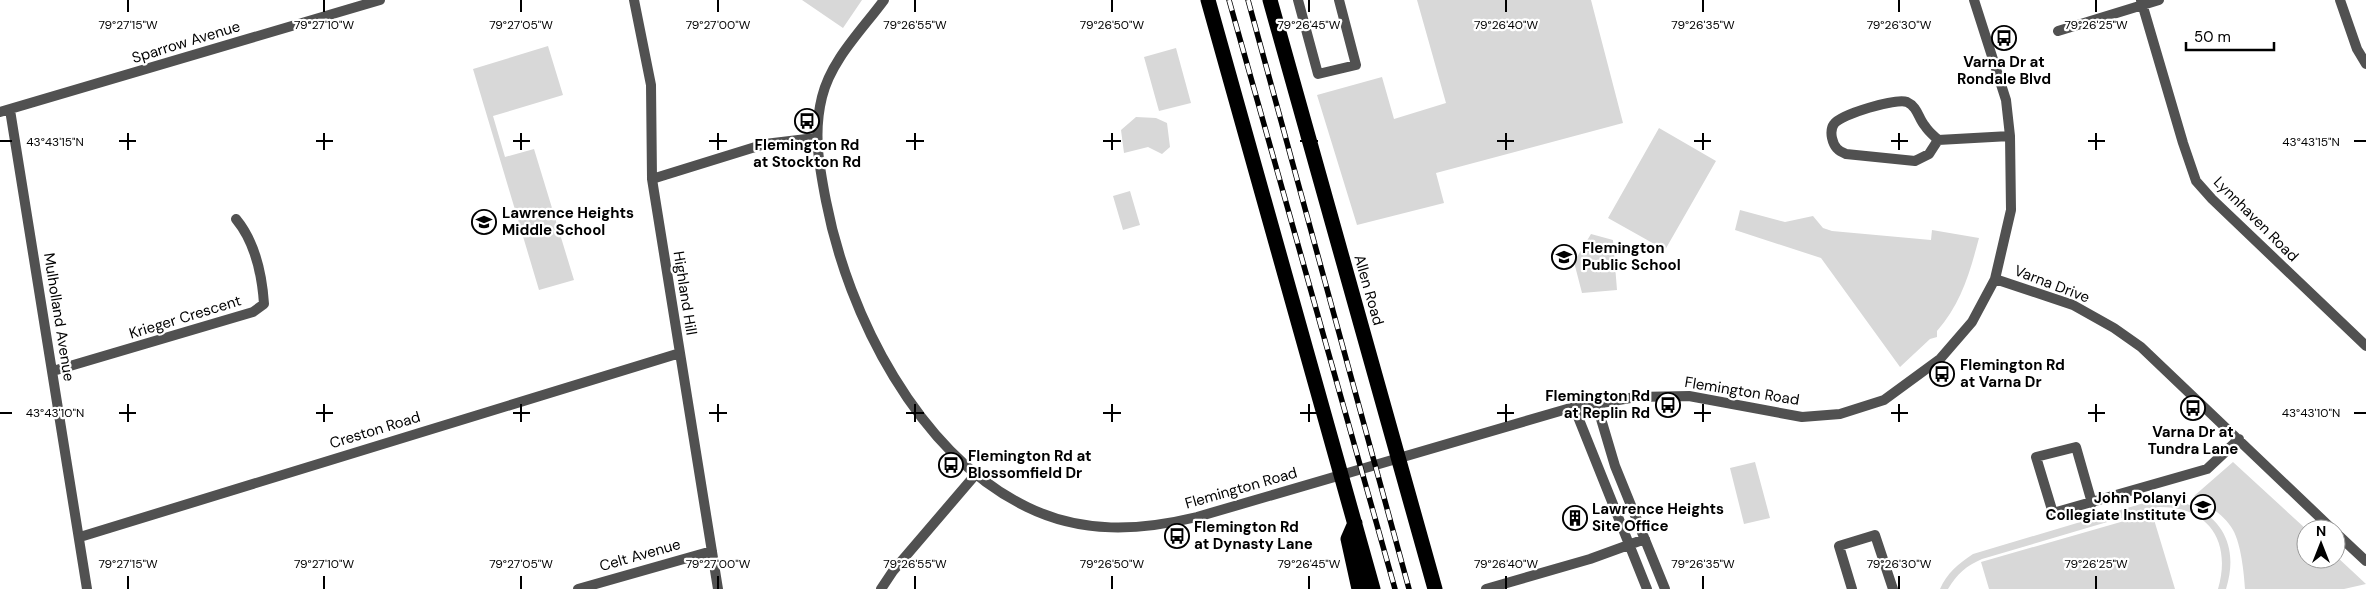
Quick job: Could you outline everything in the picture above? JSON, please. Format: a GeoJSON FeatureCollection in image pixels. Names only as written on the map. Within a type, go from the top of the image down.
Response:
{"type":"FeatureCollection","features":[{"type":"Feature","properties":{"kind":"highway"},"geometry":{"type":"LineString","coordinates":[[1208,0],[1373,589]]}},
{"type":"Feature","properties":{"kind":"highway","name":"Allen Road"},"geometry":{"type":"LineString","coordinates":[[1270,0],[1435,589]]}},
{"type":"Feature","properties":{"kind":"highway"},"geometry":{"type":"LineString","coordinates":[[1412,505],[1441,589]]}},
{"type":"Feature","properties":{"kind":"highway"},"geometry":{"type":"LineString","coordinates":[[1355,523],[1348,539],[1359,589]]}},
{"type":"Feature","properties":{"kind":"street","name":"Sparrow Avenue"},"geometry":{"type":"LineString","coordinates":[[5,111],[380,0]]}},
{"type":"Feature","properties":{"kind":"street","name":"Highland Hill"},"geometry":{"type":"LineString","coordinates":[[634,0],[651,85],[652,179],[718,589]]}},
{"type":"Feature","properties":{"kind":"street","name":"Flemington Road"},"geometry":{"type":"LineString","coordinates":[[884,0],[831,71],[822,95],[815,138],[836,247],[867,329],[905,394],[941,438],[976,474],[1008,496],[1046,514],[1082,525],[1138,528],[1178,522],[1440,445],[1596,402],[1636,397],[1689,396],[1802,417],[1840,414],[1884,400],[1940,358],[1972,322],[1995,279]]}},
{"type":"Feature","properties":{"kind":"street"},"geometry":{"type":"LineString","coordinates":[[1298,0],[1318,74],[1356,65],[1339,0]]}},
{"type":"Feature","properties":{"kind":"street","name":"Varna Drive"},"geometry":{"type":"LineString","coordinates":[[1974,0],[2006,100],[2010,136],[2010,210],[1995,279],[2073,305],[2114,328],[2140,347],[2322,519]]}},
{"type":"Feature","properties":{"kind":"street"},"geometry":{"type":"LineString","coordinates":[[2058,31],[2142,2],[2159,0]]}},
{"type":"Feature","properties":{"kind":"street"},"geometry":{"type":"LineString","coordinates":[[2340,0],[2357,49],[2366,64]]}},
{"type":"Feature","properties":{"kind":"street","name":"Lynnhaven Road"},"geometry":{"type":"LineString","coordinates":[[2142,2],[2196,181],[2212,199],[2366,346]]}},
{"type":"Feature","properties":{"kind":"street"},"geometry":{"type":"LineString","coordinates":[[1938,140],[1929,154],[1915,161],[1839,152],[1833,143],[1830,133],[1835,123],[1854,112],[1896,101],[1906,102],[1916,108],[1924,126],[1938,140],[2010,136]]}},
{"type":"Feature","properties":{"kind":"street","name":"Mulholland Avenue"},"geometry":{"type":"LineString","coordinates":[[5,111],[53,371],[87,589]]}},
{"type":"Feature","properties":{"kind":"street"},"geometry":{"type":"LineString","coordinates":[[652,179],[765,144],[815,138]]}},
{"type":"Feature","properties":{"kind":"street","name":"Krieger Crescent"},"geometry":{"type":"LineString","coordinates":[[53,371],[253,312],[264,304],[263,282],[248,233],[236,219]]}},
{"type":"Feature","properties":{"kind":"street","name":"Creston Road"},"geometry":{"type":"LineString","coordinates":[[80,537],[680,353]]}},
{"type":"Feature","properties":{"kind":"street"},"geometry":{"type":"LineString","coordinates":[[1596,402],[1615,466],[1665,589]]}},
{"type":"Feature","properties":{"kind":"street"},"geometry":{"type":"LineString","coordinates":[[1574,407],[1647,589]]}},
{"type":"Feature","properties":{"kind":"street"},"geometry":{"type":"LineString","coordinates":[[2092,502],[2076,447],[2036,457],[2053,513],[2092,502],[2207,469],[2239,439]]}},
{"type":"Feature","properties":{"kind":"street"},"geometry":{"type":"LineString","coordinates":[[881,589],[893,571],[976,474]]}},
{"type":"Feature","properties":{"kind":"street"},"geometry":{"type":"LineString","coordinates":[[1852,589],[1839,546],[1875,535],[1893,589]]}},
{"type":"Feature","properties":{"kind":"street"},"geometry":{"type":"LineString","coordinates":[[1486,589],[1590,559],[1645,539]]}},
{"type":"Feature","properties":{"kind":"street"},"geometry":{"type":"LineString","coordinates":[[2346,542],[2366,561]]}},
{"type":"Feature","properties":{"kind":"street","name":"Celt Avenue"},"geometry":{"type":"LineString","coordinates":[[578,589],[712,551]]}},
{"type":"Feature","properties":{"kind":"shaded area"},"geometry":{"type":"Polygon","coordinates":[[[802,0],[862,0],[843,28],[802,0]]]}},
{"type":"Feature","properties":{"kind":"shaded area"},"geometry":{"type":"Polygon","coordinates":[[[1417,0],[1591,0],[1623,123],[1436,173],[1444,203],[1357,225],[1317,95],[1382,77],[1394,119],[1446,103],[1417,0]]]}},
{"type":"Feature","properties":{"kind":"shaded area"},"geometry":{"type":"Polygon","coordinates":[[[548,46],[563,95],[493,116],[505,157],[534,149],[574,280],[539,290],[473,69],[548,46]]]}},
{"type":"Feature","properties":{"kind":"shaded area"},"geometry":{"type":"Polygon","coordinates":[[[1176,48],[1191,103],[1159,111],[1144,57],[1176,48]]]}},
{"type":"Feature","properties":{"kind":"shaded area"},"geometry":{"type":"Polygon","coordinates":[[[1136,117],[1156,118],[1167,123],[1170,147],[1162,154],[1148,147],[1124,153],[1121,130],[1136,117]]]}},
{"type":"Feature","properties":{"kind":"shaded area"},"geometry":{"type":"Polygon","coordinates":[[[1659,128],[1716,161],[1665,250],[1608,218],[1659,128]]]}},
{"type":"Feature","properties":{"kind":"shaded area"},"geometry":{"type":"Polygon","coordinates":[[[1130,191],[1140,225],[1123,230],[1113,196],[1130,191]]]}},
{"type":"Feature","properties":{"kind":"shaded area"},"geometry":{"type":"Polygon","coordinates":[[[1740,210],[1785,222],[1813,216],[1823,228],[1832,231],[1931,240],[1932,230],[1979,238],[1964,287],[1952,310],[1937,331],[1937,337],[1930,339],[1900,367],[1821,258],[1735,230],[1740,210]]]}},
{"type":"Feature","properties":{"kind":"shaded area"},"geometry":{"type":"Polygon","coordinates":[[[1591,234],[1613,240],[1617,290],[1582,293],[1574,262],[1591,234]]]}},
{"type":"Feature","properties":{"kind":"shaded area"},"geometry":{"type":"Polygon","coordinates":[[[1755,462],[1770,518],[1744,524],[1730,468],[1755,462]]]}},
{"type":"Feature","properties":{"kind":"shaded area"},"geometry":{"type":"Polygon","coordinates":[[[2233,462],[2296,520],[2296,569],[2346,569],[2346,565],[2366,584],[2344,589],[2245,589],[2240,551],[2233,530],[2221,515],[2194,496],[2233,462]]]}},
{"type":"Feature","properties":{"kind":"shaded area"},"geometry":{"type":"Polygon","coordinates":[[[2169,499],[2186,503],[2200,510],[2221,529],[2227,542],[2230,556],[2230,572],[2226,589],[2218,589],[2222,556],[2212,530],[2203,520],[2190,513],[2176,508],[2158,507],[1982,559],[1962,571],[1948,589],[1940,589],[1954,569],[1973,554],[2154,500],[2169,499]]]}},
{"type":"Feature","properties":{"kind":"shaded area"},"geometry":{"type":"Polygon","coordinates":[[[2152,513],[2175,589],[1989,589],[1981,562],[2152,513]]]}},
{"type":"Feature","properties":{"kind":"railway"},"geometry":{"type":"LineString","coordinates":[[1229,0],[1395,589]]}},
{"type":"Feature","properties":{"kind":"railway"},"geometry":{"type":"LineString","coordinates":[[1248,0],[1409,589]]}},
{"type":"Feature","properties":{"kind":"place","name":"Varna Dr at Rondale Blvd"},"geometry":{"type":"Point","coordinates":[2004,38]}},
{"type":"Feature","properties":{"kind":"place","name":"Flemington Rd at Stockton Rd"},"geometry":{"type":"Point","coordinates":[807,121]}},
{"type":"Feature","properties":{"kind":"place","name":"Lawrence Heights Middle School"},"geometry":{"type":"Point","coordinates":[484,222]}},
{"type":"Feature","properties":{"kind":"place","name":"Flemington Public School"},"geometry":{"type":"Point","coordinates":[1564,257]}},
{"type":"Feature","properties":{"kind":"place","name":"Flemington Rd at Varna Dr"},"geometry":{"type":"Point","coordinates":[1942,374]}},
{"type":"Feature","properties":{"kind":"place","name":"Flemington Rd at Replin Rd"},"geometry":{"type":"Point","coordinates":[1668,405]}},
{"type":"Feature","properties":{"kind":"place","name":"Varna Dr at Tundra Lane"},"geometry":{"type":"Point","coordinates":[2193,408]}},
{"type":"Feature","properties":{"kind":"place","name":"Flemington Rd at Blossomfield Dr"},"geometry":{"type":"Point","coordinates":[951,465]}},
{"type":"Feature","properties":{"kind":"place","name":"John Polanyi Collegiate Institute"},"geometry":{"type":"Point","coordinates":[2203,507]}},
{"type":"Feature","properties":{"kind":"place","name":"Lawrence Heights Site Office"},"geometry":{"type":"Point","coordinates":[1575,518]}},
{"type":"Feature","properties":{"kind":"place","name":"Flemington Rd at Dynasty Lane"},"geometry":{"type":"Point","coordinates":[1177,536]}}]}
